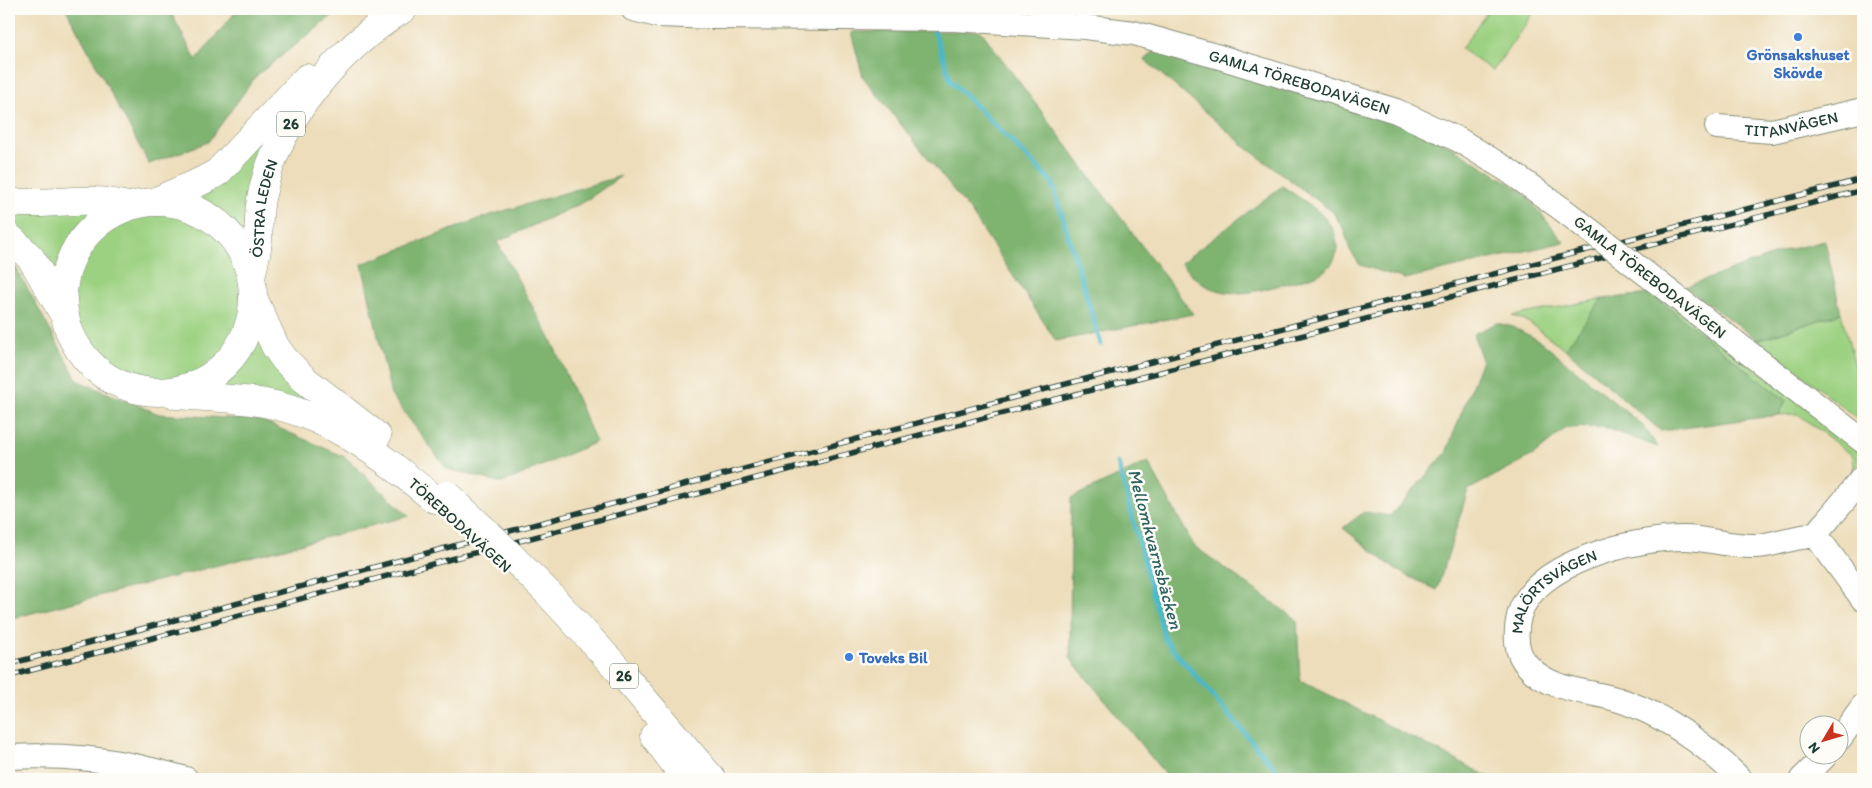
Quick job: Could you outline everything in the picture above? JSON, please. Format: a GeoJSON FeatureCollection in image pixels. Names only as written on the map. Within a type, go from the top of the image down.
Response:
{"type":"FeatureCollection","features":[{"type":"Feature","properties":{"kind":"main road","name":"ÖSTRA LEDEN"},"geometry":{"type":"LineString","coordinates":[[155,202],[176,191],[206,180],[218,172],[274,110],[334,51],[368,22],[387,9]]}},
{"type":"Feature","properties":{"kind":"main road","name":"ÖSTRA LEDEN"},"geometry":{"type":"LineString","coordinates":[[252,288],[261,196],[270,164],[286,132],[308,96],[328,73],[373,30],[403,9]]}},
{"type":"Feature","properties":{"kind":"main road"},"geometry":{"type":"LineString","coordinates":[[9,202],[97,201],[128,206]]}},
{"type":"Feature","properties":{"kind":"main road","name":"26"},"geometry":{"type":"LineString","coordinates":[[155,202],[172,203],[188,207],[217,223],[239,248],[247,262],[252,288],[251,318],[244,338],[232,357],[199,384],[179,391],[157,393],[123,386],[106,378],[86,361],[71,338],[63,313],[63,279],[76,248],[98,222],[128,206],[155,202]]}},
{"type":"Feature","properties":{"kind":"main road"},"geometry":{"type":"LineString","coordinates":[[9,237],[32,258],[63,313]]}},
{"type":"Feature","properties":{"kind":"main road","name":"TÖREBODAVÄGEN"},"geometry":{"type":"LineString","coordinates":[[252,288],[275,346],[285,360],[304,379],[386,444],[542,594],[625,677],[712,779]]}},
{"type":"Feature","properties":{"kind":"main road","name":"TÖREBODAVÄGEN"},"geometry":{"type":"LineString","coordinates":[[157,393],[253,401],[286,408],[317,419],[352,437],[441,497]]}},
{"type":"Feature","properties":{"kind":"main road","name":"TÖREBODAVÄGEN"},"geometry":{"type":"LineString","coordinates":[[542,594],[619,688],[686,779]]}},
{"type":"Feature","properties":{"kind":"street","name":"GAMLA TÖREBODAVÄGEN"},"geometry":{"type":"LineString","coordinates":[[633,9],[657,15],[707,17],[954,19],[1085,27],[1134,33],[1396,111],[1459,140],[1506,168],[1863,441]]}},
{"type":"Feature","properties":{"kind":"street","name":"TITANVÄGEN"},"geometry":{"type":"LineString","coordinates":[[1717,127],[1772,131],[1863,110]]}},
{"type":"Feature","properties":{"kind":"street"},"geometry":{"type":"LineString","coordinates":[[1863,477],[1839,508],[1815,534],[1863,599]]}},
{"type":"Feature","properties":{"kind":"street","name":"MALÖRTSVÄGEN"},"geometry":{"type":"LineString","coordinates":[[1740,779],[1692,736],[1657,716],[1625,702],[1561,686],[1542,679],[1526,665],[1518,648],[1516,628],[1522,608],[1536,588],[1561,570],[1594,554],[1628,544],[1685,538],[1755,546],[1815,534]]}},
{"type":"Feature","properties":{"kind":"street"},"geometry":{"type":"LineString","coordinates":[[1850,724],[1863,706]]}},
{"type":"Feature","properties":{"kind":"street"},"geometry":{"type":"LineString","coordinates":[[9,757],[30,756],[128,764],[186,779]]}},
{"type":"Feature","properties":{"kind":"street"},"geometry":{"type":"LineString","coordinates":[[1802,779],[1815,766]]}},
{"type":"Feature","properties":{"kind":"green space"},"geometry":{"type":"Polygon","coordinates":[[[66,9],[169,9],[196,60],[238,9],[341,9],[256,76],[208,142],[149,164],[66,9]]]}},
{"type":"Feature","properties":{"kind":"green space"},"geometry":{"type":"Polygon","coordinates":[[[1489,9],[1536,9],[1493,71],[1461,49],[1489,9]]]}},
{"type":"Feature","properties":{"kind":"green space"},"geometry":{"type":"Polygon","coordinates":[[[981,31],[1193,314],[1056,341],[971,212],[863,77],[851,32],[981,31]]]}},
{"type":"Feature","properties":{"kind":"green space"},"geometry":{"type":"Polygon","coordinates":[[[1154,51],[1174,53],[1377,114],[1449,145],[1522,191],[1564,242],[1405,279],[1360,265],[1350,250],[1344,230],[1333,212],[1248,149],[1145,60],[1154,51]]]}},
{"type":"Feature","properties":{"kind":"green space"},"geometry":{"type":"Polygon","coordinates":[[[274,124],[246,239],[241,238],[218,215],[195,202],[195,194],[274,124]]]}},
{"type":"Feature","properties":{"kind":"green space"},"geometry":{"type":"Polygon","coordinates":[[[621,176],[584,202],[497,242],[552,342],[596,442],[502,483],[447,469],[391,395],[362,264],[484,217],[621,176]]]}},
{"type":"Feature","properties":{"kind":"green space"},"geometry":{"type":"Polygon","coordinates":[[[1282,186],[1319,212],[1332,229],[1336,238],[1337,249],[1332,263],[1325,271],[1308,278],[1251,292],[1234,293],[1206,286],[1181,263],[1282,186]]]}},
{"type":"Feature","properties":{"kind":"green space"},"geometry":{"type":"Polygon","coordinates":[[[91,209],[94,217],[72,242],[64,256],[59,272],[50,272],[9,228],[9,210],[91,209]]]}},
{"type":"Feature","properties":{"kind":"green space"},"geometry":{"type":"Polygon","coordinates":[[[158,211],[175,213],[191,218],[213,231],[225,243],[241,273],[245,298],[243,315],[238,331],[225,353],[213,365],[183,381],[158,385],[141,383],[125,378],[103,365],[91,353],[75,323],[71,298],[73,281],[78,265],[91,243],[103,231],[133,215],[158,211]]]}},
{"type":"Feature","properties":{"kind":"green space"},"geometry":{"type":"Polygon","coordinates":[[[1825,241],[1841,313],[1758,340],[1685,287],[1787,250],[1825,241]]]}},
{"type":"Feature","properties":{"kind":"green space"},"geometry":{"type":"Polygon","coordinates":[[[9,255],[78,381],[159,414],[260,420],[345,457],[409,516],[9,619],[9,255]]]}},
{"type":"Feature","properties":{"kind":"green space"},"geometry":{"type":"Polygon","coordinates":[[[1651,294],[1669,304],[1857,445],[1858,465],[1848,478],[1854,467],[1853,456],[1798,414],[1779,415],[1786,401],[1651,294]]]}},
{"type":"Feature","properties":{"kind":"green space"},"geometry":{"type":"Polygon","coordinates":[[[1651,294],[1786,401],[1779,415],[1661,431],[1565,349],[1602,299],[1651,294]]]}},
{"type":"Feature","properties":{"kind":"green space"},"geometry":{"type":"Polygon","coordinates":[[[1602,299],[1565,349],[1525,320],[1512,316],[1602,299]]]}},
{"type":"Feature","properties":{"kind":"green space"},"geometry":{"type":"Polygon","coordinates":[[[1841,313],[1863,396],[1863,423],[1758,340],[1841,313]]]}},
{"type":"Feature","properties":{"kind":"green space"},"geometry":{"type":"Polygon","coordinates":[[[1497,323],[1513,327],[1540,341],[1643,426],[1658,447],[1603,427],[1566,428],[1535,454],[1468,490],[1437,590],[1396,570],[1343,528],[1364,512],[1390,516],[1446,453],[1482,360],[1473,334],[1497,323]]]}},
{"type":"Feature","properties":{"kind":"green space"},"geometry":{"type":"Polygon","coordinates":[[[261,335],[333,412],[219,391],[216,383],[239,361],[253,336],[261,335]]]}},
{"type":"Feature","properties":{"kind":"green space"},"geometry":{"type":"Polygon","coordinates":[[[1148,462],[1194,546],[1297,620],[1300,680],[1493,779],[1169,779],[1070,658],[1071,498],[1148,462]]]}},
{"type":"Feature","properties":{"kind":"waterway","name":"Mellomkvarnsbäcken"},"geometry":{"type":"LineString","coordinates":[[932,24],[951,81],[1052,182],[1101,344]]}},
{"type":"Feature","properties":{"kind":"waterway","name":"Mellomkvarnsbäcken"},"geometry":{"type":"LineString","coordinates":[[1118,463],[1165,640],[1284,779]]}},
{"type":"Feature","properties":{"kind":"railway"},"geometry":{"type":"LineString","coordinates":[[9,664],[1000,401],[1863,179]]}},
{"type":"Feature","properties":{"kind":"railway"},"geometry":{"type":"LineString","coordinates":[[9,676],[1003,413],[1863,190]]}},
{"type":"Feature","properties":{"kind":"place","name":"Grönsakshuset Skövde"},"geometry":{"type":"Point","coordinates":[1798,37]}},
{"type":"Feature","properties":{"kind":"place","name":"Toveks Bil"},"geometry":{"type":"Point","coordinates":[849,657]}}]}
